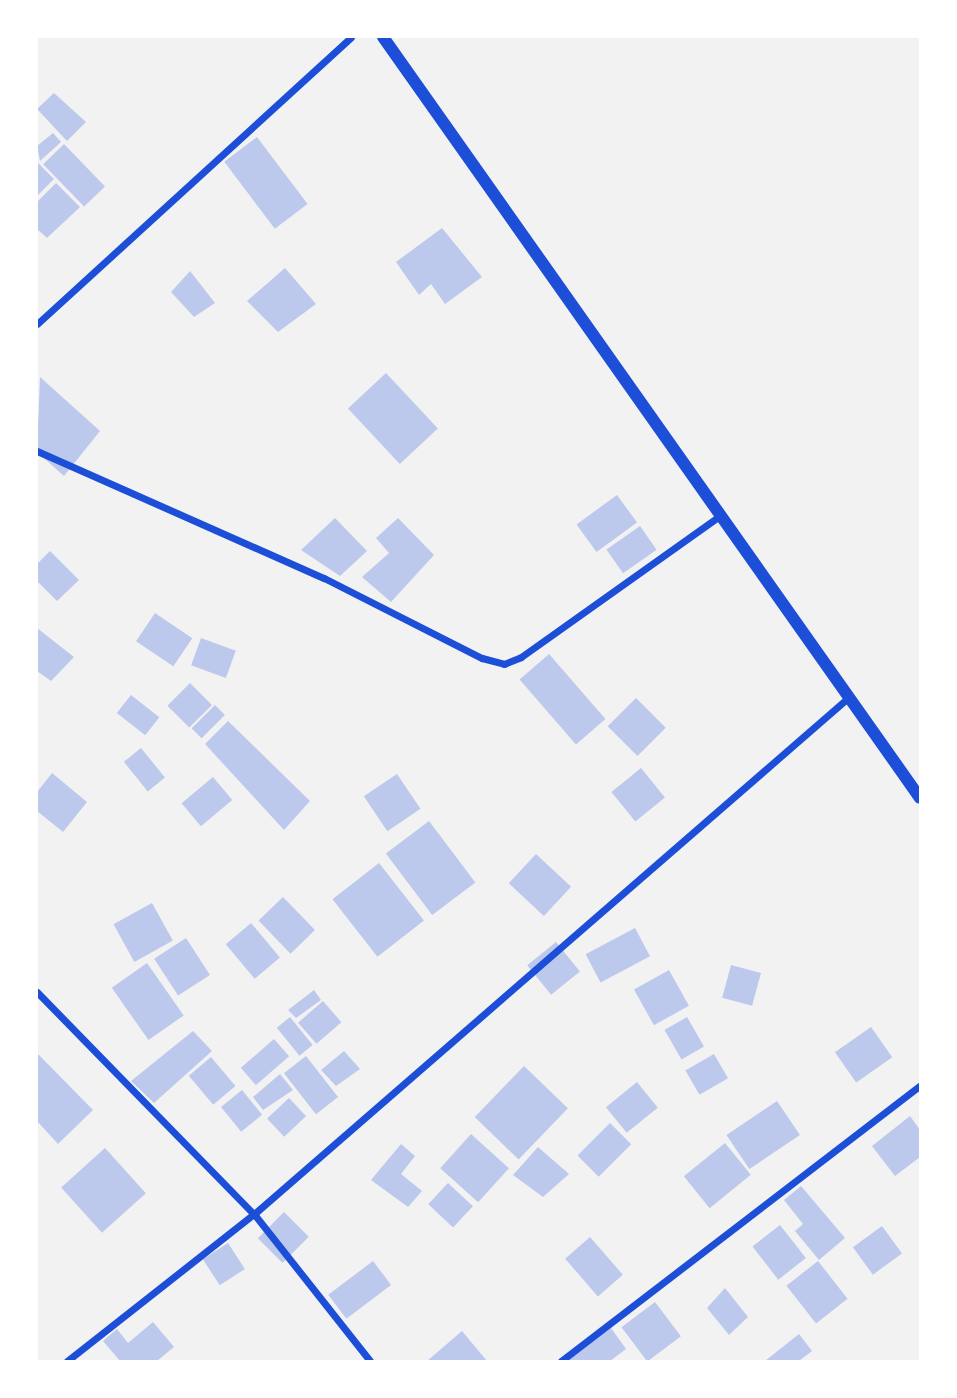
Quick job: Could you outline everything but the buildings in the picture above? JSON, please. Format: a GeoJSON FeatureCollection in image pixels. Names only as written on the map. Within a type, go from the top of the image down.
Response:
{"type":"FeatureCollection","features":[{"type":"Feature","properties":{"kind":"street"},"geometry":{"type":"LineString","coordinates":[[37,324],[351,37]]}},
{"type":"Feature","properties":{"kind":"street"},"geometry":{"type":"LineString","coordinates":[[383,37],[920,798]]}},
{"type":"Feature","properties":{"kind":"street"},"geometry":{"type":"LineString","coordinates":[[37,451],[324,578],[482,658],[504,664],[521,657],[721,515]]}},
{"type":"Feature","properties":{"kind":"street"},"geometry":{"type":"LineString","coordinates":[[67,1361],[254,1214],[849,697]]}},
{"type":"Feature","properties":{"kind":"street"},"geometry":{"type":"LineString","coordinates":[[37,992],[254,1214],[370,1361]]}},
{"type":"Feature","properties":{"kind":"street"},"geometry":{"type":"LineString","coordinates":[[561,1361],[920,1086]]}}]}
